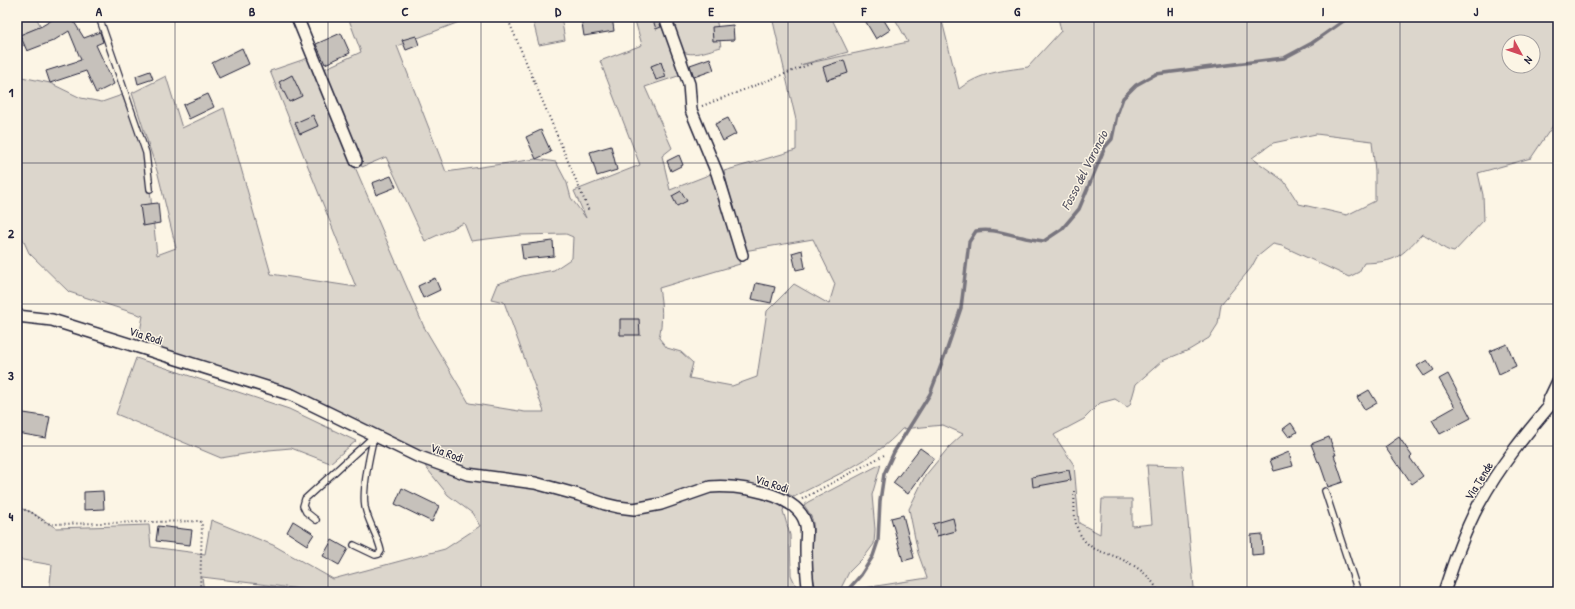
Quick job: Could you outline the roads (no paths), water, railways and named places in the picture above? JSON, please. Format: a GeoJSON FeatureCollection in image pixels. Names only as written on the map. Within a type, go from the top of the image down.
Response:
{"type":"FeatureCollection","features":[{"type":"Feature","properties":{"kind":"street"},"geometry":{"type":"LineString","coordinates":[[298,17],[356,160]]}},
{"type":"Feature","properties":{"kind":"street"},"geometry":{"type":"LineString","coordinates":[[665,17],[689,84],[692,110],[717,173],[742,255]]}},
{"type":"Feature","properties":{"kind":"street","name":"Via Rodi"},"geometry":{"type":"LineString","coordinates":[[17,316],[52,320],[292,395],[417,456],[467,474],[541,485],[618,507],[634,509],[661,504],[717,486],[739,488],[774,496],[792,505],[803,516],[806,527],[807,575],[809,591]]}},
{"type":"Feature","properties":{"kind":"street"},"geometry":{"type":"LineString","coordinates":[[1544,414],[1558,381]]}},
{"type":"Feature","properties":{"kind":"street","name":"Via Tende"},"geometry":{"type":"LineString","coordinates":[[1444,592],[1462,542],[1483,496],[1502,466],[1558,396]]}},
{"type":"Feature","properties":{"kind":"lane"},"geometry":{"type":"LineString","coordinates":[[99,17],[146,152],[150,189]]}},
{"type":"Feature","properties":{"kind":"lane"},"geometry":{"type":"LineString","coordinates":[[316,520],[306,512],[303,506],[305,499],[374,436]]}},
{"type":"Feature","properties":{"kind":"lane"},"geometry":{"type":"LineString","coordinates":[[354,545],[376,555],[381,551],[368,516],[364,500],[369,457],[374,436]]}},
{"type":"Feature","properties":{"kind":"lane"},"geometry":{"type":"LineString","coordinates":[[1325,491],[1358,592]]}},
{"type":"Feature","properties":{"kind":"waterway","name":"Fosso del Varoncio"},"geometry":{"type":"LineString","coordinates":[[846,592],[861,575],[873,556],[878,541],[880,501],[884,474],[894,452],[930,394],[946,352],[961,308],[969,242],[976,231],[994,231],[1044,241],[1062,229],[1079,209],[1105,147],[1112,139],[1117,115],[1123,98],[1136,85],[1156,74],[1284,58],[1312,43],[1349,17]]}}]}
